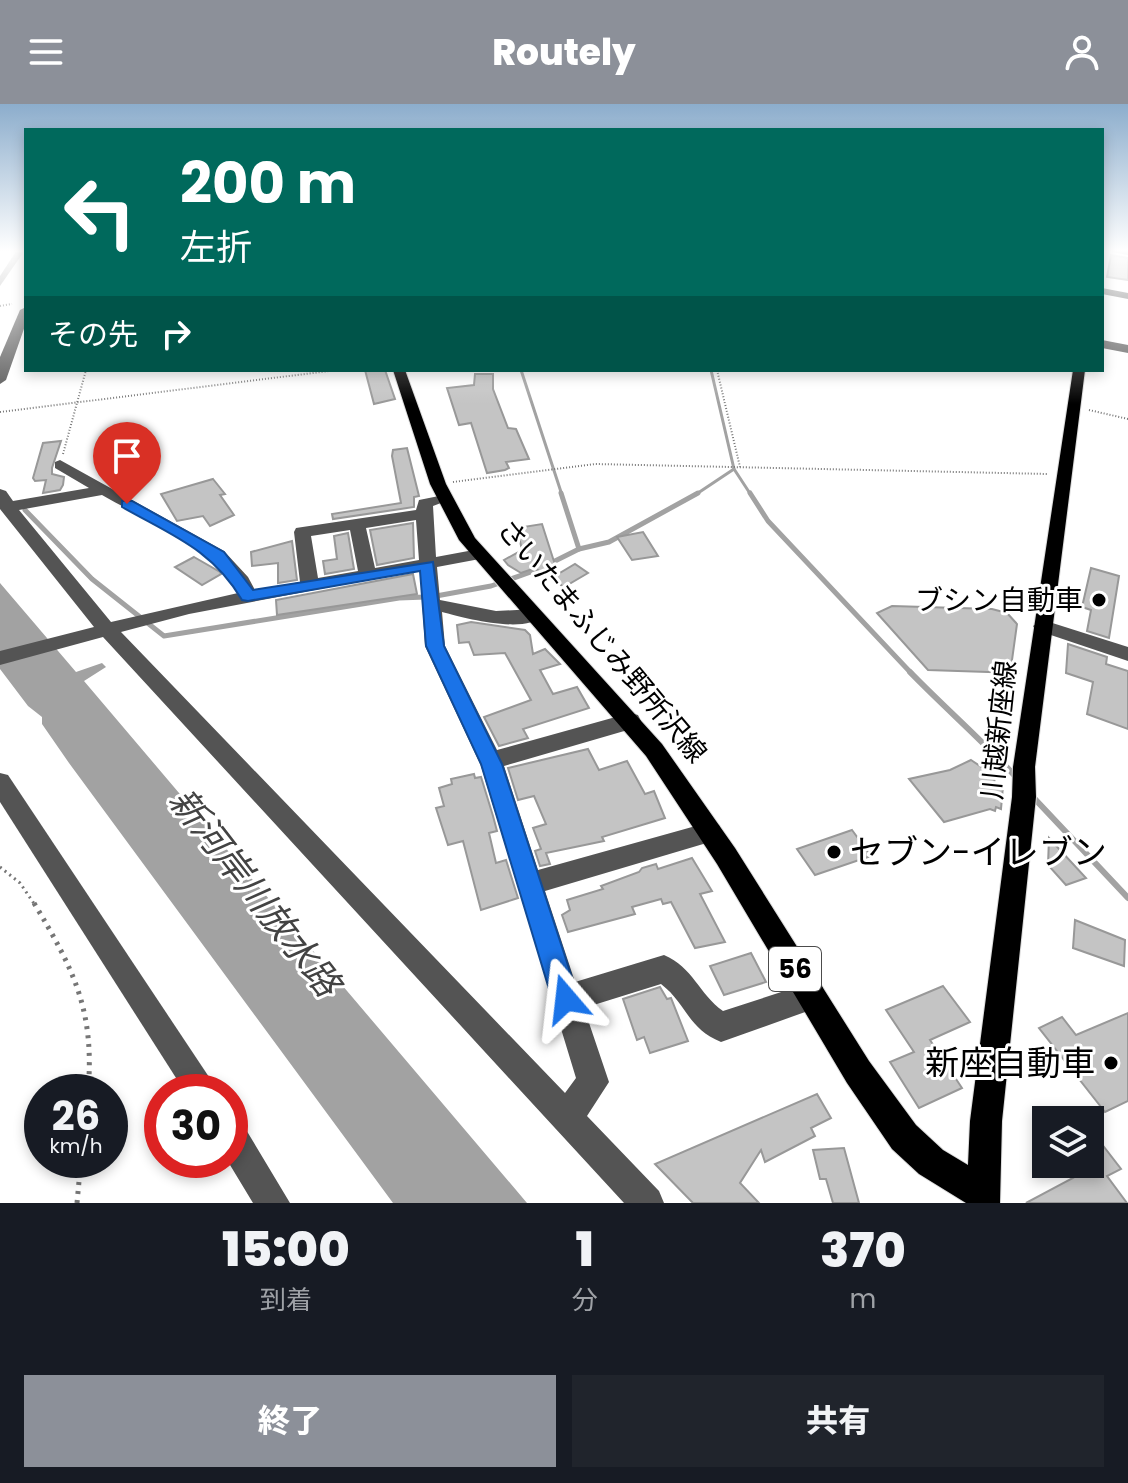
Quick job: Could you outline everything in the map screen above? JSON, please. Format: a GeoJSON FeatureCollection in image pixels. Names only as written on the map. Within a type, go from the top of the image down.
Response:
{"type":"FeatureCollection","features":[{"type":"Feature","properties":{"kind":"main road","name":"さいたまふじみ野所沢線"},"geometry":{"type":"LineString","coordinates":[[400,372],[440,491],[479,554],[654,750],[710,832],[878,1103],[904,1137],[931,1162],[983,1198]]}},
{"type":"Feature","properties":{"kind":"main road","name":"川越新座線"},"geometry":{"type":"LineString","coordinates":[[983,1198],[986,1121],[1024,797],[1024,767],[1079,372]]}},
{"type":"Feature","properties":{"kind":"street"},"geometry":{"type":"LineString","coordinates":[[0,380],[7,354],[6,343],[24,306]]}},
{"type":"Feature","properties":{"kind":"street"},"geometry":{"type":"LineString","coordinates":[[1104,344],[1128,349]]}},
{"type":"Feature","properties":{"kind":"street"},"geometry":{"type":"LineString","coordinates":[[60,465],[218,555],[242,581],[248,596]]}},
{"type":"Feature","properties":{"kind":"street"},"geometry":{"type":"LineString","coordinates":[[3,500],[106,490]]}},
{"type":"Feature","properties":{"kind":"street"},"geometry":{"type":"LineString","coordinates":[[440,491],[425,503],[424,514],[435,646],[490,761],[593,1082],[567,1116]]}},
{"type":"Feature","properties":{"kind":"street"},"geometry":{"type":"LineString","coordinates":[[3,500],[101,631],[647,1203]]}},
{"type":"Feature","properties":{"kind":"street"},"geometry":{"type":"LineString","coordinates":[[310,585],[302,532],[424,514]]}},
{"type":"Feature","properties":{"kind":"street"},"geometry":{"type":"LineString","coordinates":[[357,524],[368,576]]}},
{"type":"Feature","properties":{"kind":"street"},"geometry":{"type":"LineString","coordinates":[[0,658],[248,596],[479,554]]}},
{"type":"Feature","properties":{"kind":"street"},"geometry":{"type":"LineString","coordinates":[[431,603],[482,617],[513,620],[535,615]]}},
{"type":"Feature","properties":{"kind":"street"},"geometry":{"type":"LineString","coordinates":[[1043,626],[1128,654]]}},
{"type":"Feature","properties":{"kind":"street"},"geometry":{"type":"LineString","coordinates":[[490,761],[630,721]]}},
{"type":"Feature","properties":{"kind":"street"},"geometry":{"type":"LineString","coordinates":[[0,782],[191,1074]]}},
{"type":"Feature","properties":{"kind":"street"},"geometry":{"type":"LineString","coordinates":[[529,884],[710,832]]}},
{"type":"Feature","properties":{"kind":"street"},"geometry":{"type":"LineString","coordinates":[[566,999],[664,969],[683,979],[701,1017],[721,1027],[812,996]]}},
{"type":"Feature","properties":{"kind":"street"},"geometry":{"type":"LineString","coordinates":[[248,1163],[273,1203]]}},
{"type":"Feature","properties":{"kind":"path"},"geometry":{"type":"LineString","coordinates":[[0,306],[24,306]]}},
{"type":"Feature","properties":{"kind":"path"},"geometry":{"type":"LineString","coordinates":[[60,465],[85,372]]}},
{"type":"Feature","properties":{"kind":"path"},"geometry":{"type":"LineString","coordinates":[[0,412],[321,372]]}},
{"type":"Feature","properties":{"kind":"path"},"geometry":{"type":"LineString","coordinates":[[717,372],[740,467]]}},
{"type":"Feature","properties":{"kind":"path"},"geometry":{"type":"LineString","coordinates":[[1072,406],[1128,419]]}},
{"type":"Feature","properties":{"kind":"path"},"geometry":{"type":"LineString","coordinates":[[440,491],[595,464],[1064,474]]}},
{"type":"Feature","properties":{"kind":"path"},"geometry":{"type":"LineString","coordinates":[[0,867],[19,878],[77,973],[92,1034],[89,1074]]}},
{"type":"Feature","properties":{"kind":"path"},"geometry":{"type":"LineString","coordinates":[[77,1203],[79,1178]]}},
{"type":"Feature","properties":{"kind":"water","name":"新河岸川放水路"},"geometry":{"type":"Polygon","coordinates":[[[0,583],[76,672],[102,663],[106,667],[84,681],[527,1203],[393,1203],[69,763],[42,724],[42,717],[28,706],[0,669],[0,583]]]}},
{"type":"Feature","properties":{"kind":"building"},"geometry":{"type":"Polygon","coordinates":[[[366,372],[386,372],[395,399],[374,404],[366,372]]]}},
{"type":"Feature","properties":{"kind":"building"},"geometry":{"type":"Polygon","coordinates":[[[475,374],[493,374],[493,389],[508,428],[516,429],[529,459],[506,462],[509,468],[487,473],[471,423],[459,425],[447,388],[474,385],[475,374]]]}},
{"type":"Feature","properties":{"kind":"building"},"geometry":{"type":"Polygon","coordinates":[[[61,441],[52,474],[64,477],[63,485],[60,490],[43,493],[46,480],[35,481],[33,478],[43,443],[61,441]]]}},
{"type":"Feature","properties":{"kind":"building"},"geometry":{"type":"Polygon","coordinates":[[[407,448],[419,496],[414,497],[414,507],[333,519],[332,514],[401,503],[392,456],[393,450],[407,448]]]}},
{"type":"Feature","properties":{"kind":"building"},"geometry":{"type":"Polygon","coordinates":[[[213,479],[225,494],[220,495],[234,515],[210,526],[203,516],[177,521],[161,494],[213,479]]]}},
{"type":"Feature","properties":{"kind":"building"},"geometry":{"type":"Polygon","coordinates":[[[413,523],[414,558],[377,565],[370,530],[413,523]]]}},
{"type":"Feature","properties":{"kind":"building"},"geometry":{"type":"Polygon","coordinates":[[[542,524],[558,574],[575,564],[588,573],[564,587],[535,568],[521,573],[508,565],[504,560],[522,550],[517,528],[542,524]]]}},
{"type":"Feature","properties":{"kind":"building"},"geometry":{"type":"Polygon","coordinates":[[[643,532],[658,556],[632,560],[617,537],[643,532]]]}},
{"type":"Feature","properties":{"kind":"building"},"geometry":{"type":"Polygon","coordinates":[[[348,533],[354,569],[325,574],[323,561],[337,559],[334,536],[348,533]]]}},
{"type":"Feature","properties":{"kind":"building"},"geometry":{"type":"Polygon","coordinates":[[[292,541],[297,580],[278,583],[278,563],[252,566],[251,552],[292,541]]]}},
{"type":"Feature","properties":{"kind":"building"},"geometry":{"type":"Polygon","coordinates":[[[194,557],[221,574],[202,585],[175,567],[194,557]]]}},
{"type":"Feature","properties":{"kind":"building"},"geometry":{"type":"Polygon","coordinates":[[[1091,568],[1119,576],[1109,638],[1087,631],[1091,610],[1082,607],[1091,568]]]}},
{"type":"Feature","properties":{"kind":"building"},"geometry":{"type":"Polygon","coordinates":[[[413,574],[417,594],[277,615],[276,600],[413,574]]]}},
{"type":"Feature","properties":{"kind":"building"},"geometry":{"type":"Polygon","coordinates":[[[892,606],[992,609],[1007,613],[1017,624],[1012,660],[1018,673],[928,670],[877,613],[892,606]]]}},
{"type":"Feature","properties":{"kind":"building"},"geometry":{"type":"Polygon","coordinates":[[[471,622],[525,630],[530,635],[533,654],[545,649],[560,664],[540,670],[553,694],[577,687],[589,708],[523,729],[528,738],[499,746],[484,717],[531,700],[505,653],[474,655],[469,642],[459,643],[457,625],[471,622]]]}},
{"type":"Feature","properties":{"kind":"building"},"geometry":{"type":"Polygon","coordinates":[[[1068,644],[1107,657],[1106,664],[1128,671],[1128,729],[1087,714],[1093,682],[1066,673],[1068,644]]]}},
{"type":"Feature","properties":{"kind":"building"},"geometry":{"type":"Polygon","coordinates":[[[588,749],[599,770],[627,761],[645,794],[654,791],[665,818],[602,837],[604,841],[546,853],[550,864],[540,866],[535,851],[541,849],[533,828],[546,824],[534,796],[518,800],[508,768],[588,749]]]}},
{"type":"Feature","properties":{"kind":"building"},"geometry":{"type":"Polygon","coordinates":[[[971,760],[995,776],[994,784],[1003,786],[1001,809],[996,807],[995,811],[990,809],[944,822],[909,779],[950,770],[971,760]]]}},
{"type":"Feature","properties":{"kind":"building"},"geometry":{"type":"Polygon","coordinates":[[[474,774],[475,778],[481,777],[497,831],[489,833],[496,863],[506,860],[518,898],[481,910],[463,841],[448,845],[436,808],[444,806],[439,788],[452,784],[451,779],[474,774]]]}},
{"type":"Feature","properties":{"kind":"building","name":"セブン-イレブン"},"geometry":{"type":"Polygon","coordinates":[[[852,830],[871,856],[815,875],[797,849],[852,830]]]}},
{"type":"Feature","properties":{"kind":"building"},"geometry":{"type":"Polygon","coordinates":[[[1049,838],[1086,878],[1066,885],[1048,865],[1049,838]]]}},
{"type":"Feature","properties":{"kind":"building"},"geometry":{"type":"Polygon","coordinates":[[[692,858],[712,891],[700,894],[725,942],[695,948],[671,902],[663,904],[661,899],[632,907],[635,914],[568,932],[562,915],[570,910],[567,900],[603,889],[601,886],[639,872],[642,868],[656,864],[658,869],[692,858]]]}},
{"type":"Feature","properties":{"kind":"building"},"geometry":{"type":"Polygon","coordinates":[[[1075,920],[1125,940],[1124,966],[1073,948],[1075,920]]]}},
{"type":"Feature","properties":{"kind":"building"},"geometry":{"type":"Polygon","coordinates":[[[751,953],[766,982],[724,995],[710,966],[751,953]]]}},
{"type":"Feature","properties":{"kind":"building"},"geometry":{"type":"Polygon","coordinates":[[[943,986],[970,1022],[930,1040],[962,1088],[919,1108],[890,1062],[914,1052],[886,1010],[943,986]]]}},
{"type":"Feature","properties":{"kind":"building"},"geometry":{"type":"Polygon","coordinates":[[[660,987],[667,999],[671,998],[688,1041],[650,1053],[644,1037],[637,1040],[623,999],[660,987]]]}},
{"type":"Feature","properties":{"kind":"building"},"geometry":{"type":"Polygon","coordinates":[[[1128,1013],[1128,1101],[1105,1112],[1104,1106],[1100,1106],[1039,1028],[1062,1017],[1076,1035],[1128,1013]]]}},
{"type":"Feature","properties":{"kind":"building"},"geometry":{"type":"Polygon","coordinates":[[[817,1094],[831,1118],[811,1128],[815,1136],[765,1162],[761,1150],[740,1183],[759,1203],[693,1203],[655,1164],[817,1094]]]}},
{"type":"Feature","properties":{"kind":"building"},"geometry":{"type":"Polygon","coordinates":[[[1104,1147],[1121,1169],[1107,1176],[1127,1203],[1026,1203],[1073,1178],[1104,1178],[1104,1147]]]}},
{"type":"Feature","properties":{"kind":"building"},"geometry":{"type":"Polygon","coordinates":[[[844,1148],[859,1203],[833,1203],[826,1179],[820,1179],[813,1150],[844,1148]]]}},
{"type":"Feature","properties":{"kind":"waterway"},"geometry":{"type":"LineString","coordinates":[[522,372],[562,495]]}},
{"type":"Feature","properties":{"kind":"waterway"},"geometry":{"type":"LineString","coordinates":[[711,372],[734,469]]}},
{"type":"Feature","properties":{"kind":"waterway"},"geometry":{"type":"LineString","coordinates":[[698,493],[734,469]]}},
{"type":"Feature","properties":{"kind":"waterway"},"geometry":{"type":"LineString","coordinates":[[734,469],[751,495]]}},
{"type":"Feature","properties":{"kind":"waterway"},"geometry":{"type":"LineString","coordinates":[[561,493],[579,549]]}},
{"type":"Feature","properties":{"kind":"waterway"},"geometry":{"type":"LineString","coordinates":[[579,549],[609,542],[698,493]]}},
{"type":"Feature","properties":{"kind":"waterway"},"geometry":{"type":"LineString","coordinates":[[750,493],[768,521],[911,673]]}},
{"type":"Feature","properties":{"kind":"waterway"},"geometry":{"type":"LineString","coordinates":[[25,510],[92,579],[164,636],[399,598],[426,597]]}},
{"type":"Feature","properties":{"kind":"waterway"},"geometry":{"type":"LineString","coordinates":[[551,563],[579,549]]}},
{"type":"Feature","properties":{"kind":"waterway"},"geometry":{"type":"LineString","coordinates":[[436,596],[491,586],[542,568]]}},
{"type":"Feature","properties":{"kind":"waterway"},"geometry":{"type":"LineString","coordinates":[[911,673],[1016,777]]}},
{"type":"Feature","properties":{"kind":"waterway"},"geometry":{"type":"LineString","coordinates":[[1033,797],[1128,898]]}},
{"type":"Feature","properties":{"kind":"place","name":"ブシン自動車"},"geometry":{"type":"Point","coordinates":[1099,600]}},
{"type":"Feature","properties":{"kind":"place","name":"セブン-イレブン"},"geometry":{"type":"Point","coordinates":[834,852]}},
{"type":"Feature","properties":{"kind":"place","name":"新座自動車"},"geometry":{"type":"Point","coordinates":[1111,1063]}},
{"type":"Feature","properties":{"kind":"route"},"geometry":{"type":"LineString","coordinates":[[127,504],[218,555],[242,581],[248,596],[428,565],[435,646],[492,764],[566,999]]}}]}
